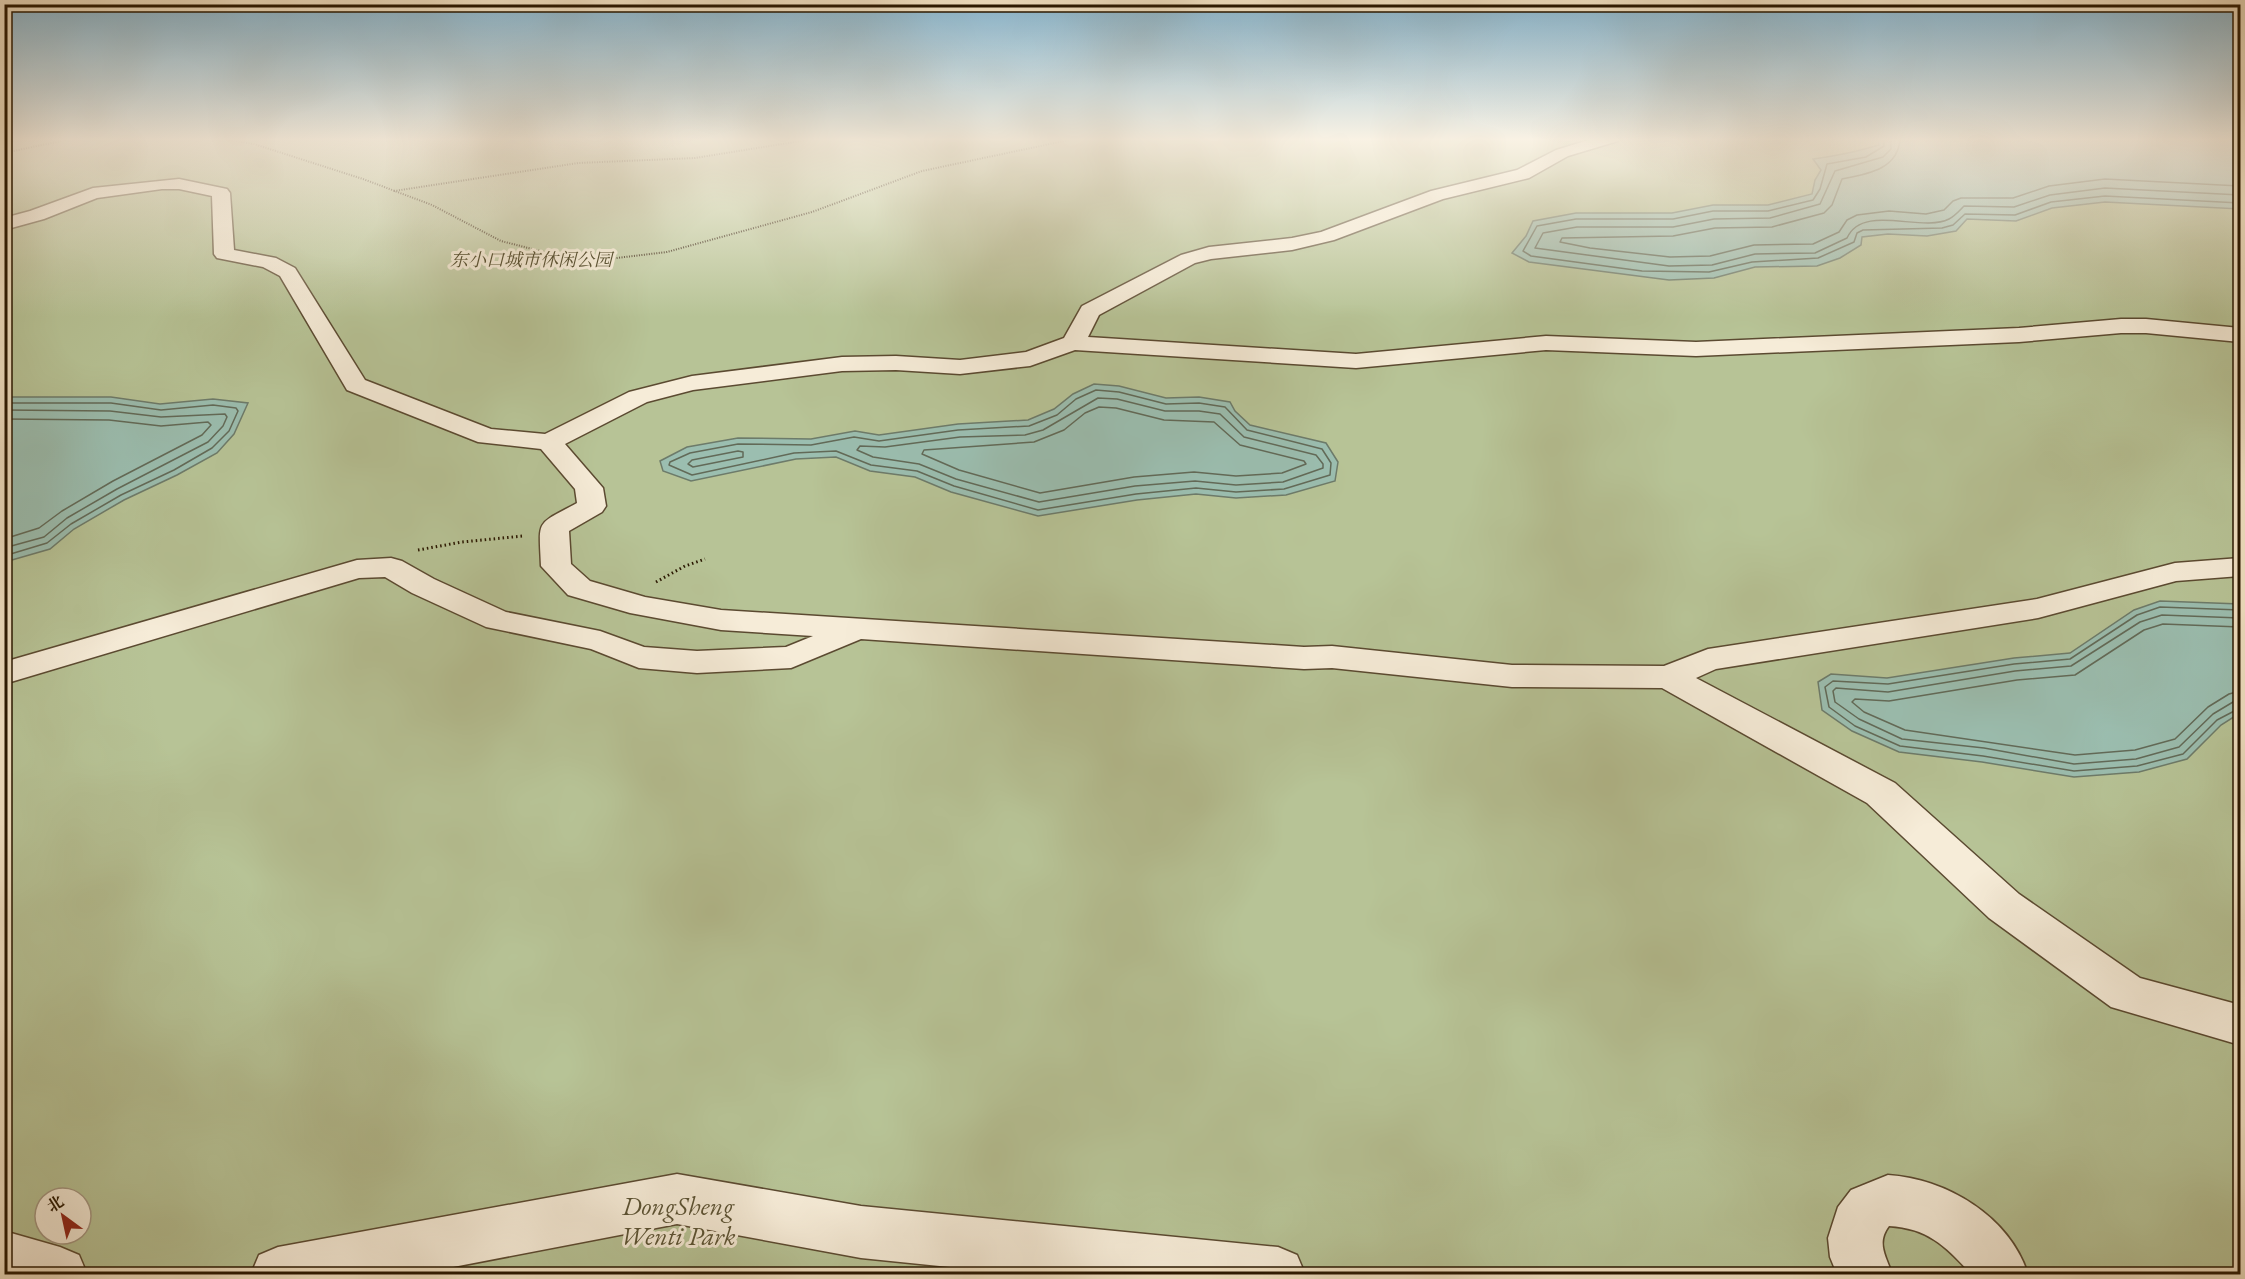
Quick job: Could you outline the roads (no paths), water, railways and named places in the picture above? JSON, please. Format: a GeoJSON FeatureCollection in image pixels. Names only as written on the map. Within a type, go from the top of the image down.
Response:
{"type":"FeatureCollection","features":[{"type":"Feature","properties":{"kind":"lane"},"geometry":{"type":"LineString","coordinates":[[4,224],[37,215],[81,198]]}},
{"type":"Feature","properties":{"kind":"lane"},"geometry":{"type":"LineString","coordinates":[[221,198],[224,254],[269,262],[288,272],[356,385],[487,436],[549,442],[638,397],[692,383],[842,364],[896,363],[960,367],[1030,359],[1073,343],[1356,361],[1546,343],[1696,349],[2019,335],[2146,326],[2241,335]]}},
{"type":"Feature","properties":{"kind":"lane"},"geometry":{"type":"LineString","coordinates":[[1073,343],[1090,311],[1188,260],[1209,253],[1292,244],[1327,236],[1429,198]]}},
{"type":"Feature","properties":{"kind":"lane"},"geometry":{"type":"LineString","coordinates":[[549,442],[589,488],[592,506],[554,527],[556,566],[579,588],[641,606],[722,620],[856,630],[1304,658],[1332,657],[1512,676],[1668,677],[1708,660],[2038,608],[2175,572],[2241,567]]}},
{"type":"Feature","properties":{"kind":"lane"},"geometry":{"type":"LineString","coordinates":[[4,674],[357,569],[391,567],[423,586],[496,620],[600,641],[639,657],[697,662],[791,657],[856,630]]}},
{"type":"Feature","properties":{"kind":"lane"},"geometry":{"type":"LineString","coordinates":[[1668,677],[1881,793],[2004,906],[2127,994],[2241,1025]]}},
{"type":"Feature","properties":{"kind":"lane"},"geometry":{"type":"LineString","coordinates":[[278,1275],[677,1199],[861,1232],[1278,1275]]}},
{"type":"Feature","properties":{"kind":"lane"},"geometry":{"type":"LineString","coordinates":[[1864,1275],[1855,1251],[1854,1231],[1861,1216],[1867,1210],[1874,1205],[1892,1201],[1913,1203],[1937,1211],[1961,1226],[1983,1246],[2001,1275]]}},
{"type":"Feature","properties":{"kind":"lane"},"geometry":{"type":"LineString","coordinates":[[4,1258],[60,1275]]}},
{"type":"Feature","properties":{"kind":"water"},"geometry":{"type":"Polygon","coordinates":[[[1797,198],[2240,198],[2240,209],[2105,202],[2052,208],[2016,221],[1967,219],[1956,231],[1927,236],[1888,234],[1862,237],[1861,245],[1840,258],[1817,266],[1755,267],[1714,278],[1669,280],[1529,262],[1512,253],[1526,236],[1533,221],[1576,213],[1672,213],[1713,205],[1768,205],[1797,198]]]}},
{"type":"Feature","properties":{"kind":"water"},"geometry":{"type":"Polygon","coordinates":[[[1094,384],[1119,386],[1166,398],[1199,397],[1230,402],[1235,411],[1250,425],[1326,443],[1338,462],[1335,481],[1286,495],[1236,498],[1196,494],[1137,500],[1038,516],[951,492],[915,477],[870,471],[836,457],[796,459],[691,481],[663,471],[660,461],[687,447],[738,438],[811,439],[855,431],[879,435],[958,424],[1028,420],[1054,409],[1073,394],[1094,384]]]}},
{"type":"Feature","properties":{"kind":"water"},"geometry":{"type":"Polygon","coordinates":[[[4,397],[111,397],[160,404],[213,399],[248,403],[234,434],[217,453],[124,500],[74,529],[50,549],[5,562],[4,397]]]}},
{"type":"Feature","properties":{"kind":"water"},"geometry":{"type":"Polygon","coordinates":[[[2160,601],[2240,604],[2240,713],[2221,725],[2187,759],[2139,772],[2074,777],[1982,762],[1899,752],[1852,731],[1822,710],[1818,682],[1831,674],[1887,678],[2014,658],[2070,653],[2134,610],[2160,601]]]}},
{"type":"Feature","properties":{"kind":"park label","name":"东小口城市休闲公园"},"geometry":{"type":"Point","coordinates":[531,260]}},
{"type":"Feature","properties":{"kind":"park label","name":"DongSheng Wenti Park"},"geometry":{"type":"Point","coordinates":[678,1221]}}]}
